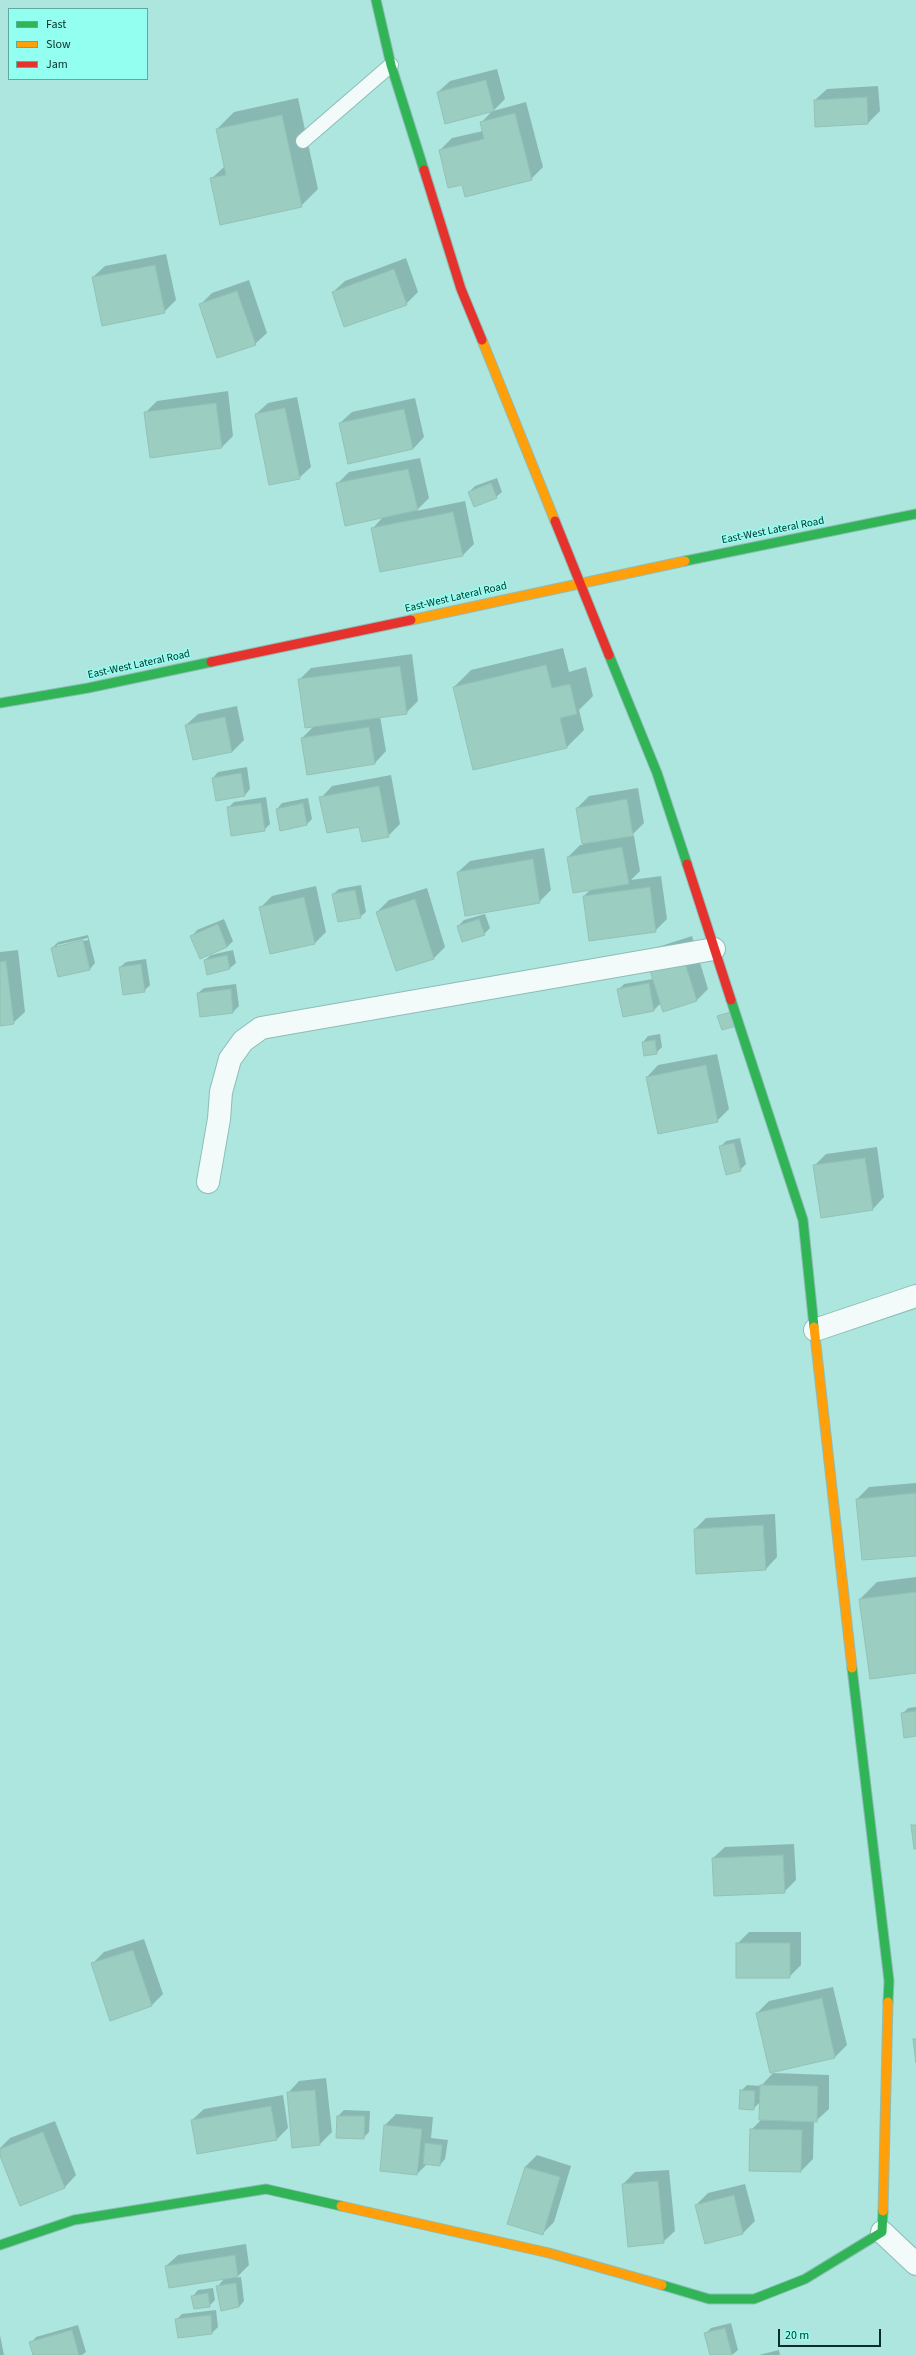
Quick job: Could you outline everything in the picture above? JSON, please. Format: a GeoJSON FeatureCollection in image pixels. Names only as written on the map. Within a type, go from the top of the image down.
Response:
{"type":"FeatureCollection","features":[{"type":"Feature","properties":{"kind":"street"},"geometry":{"type":"LineString","coordinates":[[376,0],[391,65],[461,289],[581,582],[657,773],[803,1220],[841,1575],[889,1981],[882,2232],[914,2261]]}},
{"type":"Feature","properties":{"kind":"street","name":"East-West Lateral Road"},"geometry":{"type":"LineString","coordinates":[[0,703],[88,688],[361,632],[581,582],[916,514]]}},
{"type":"Feature","properties":{"kind":"street"},"geometry":{"type":"LineString","coordinates":[[208,1182],[219,1119],[220,1092],[230,1059],[243,1041],[261,1028],[714,949]]}},
{"type":"Feature","properties":{"kind":"street"},"geometry":{"type":"LineString","coordinates":[[815,1330],[916,1296]]}},
{"type":"Feature","properties":{"kind":"street"},"geometry":{"type":"LineString","coordinates":[[0,2245],[74,2220],[266,2189],[549,2253],[709,2299],[754,2299],[806,2279],[882,2232]]}},
{"type":"Feature","properties":{"kind":"lane"},"geometry":{"type":"LineString","coordinates":[[303,142],[391,65]]}},
{"type":"Feature","properties":{"kind":"building"},"geometry":{"type":"Polygon","coordinates":[[[486,80],[494,111],[445,124],[437,92],[486,80]]]}},
{"type":"Feature","properties":{"kind":"building"},"geometry":{"type":"Polygon","coordinates":[[[867,97],[868,124],[815,127],[814,100],[867,97]]]}},
{"type":"Feature","properties":{"kind":"building"},"geometry":{"type":"Polygon","coordinates":[[[515,113],[532,180],[465,197],[462,185],[448,188],[439,150],[484,139],[480,122],[515,113]]]}},
{"type":"Feature","properties":{"kind":"building"},"geometry":{"type":"Polygon","coordinates":[[[282,115],[302,207],[220,225],[210,178],[226,175],[216,129],[282,115]]]}},
{"type":"Feature","properties":{"kind":"building"},"geometry":{"type":"Polygon","coordinates":[[[155,265],[165,313],[102,326],[92,277],[155,265]]]}},
{"type":"Feature","properties":{"kind":"building"},"geometry":{"type":"Polygon","coordinates":[[[394,269],[407,305],[344,327],[332,292],[394,269]]]}},
{"type":"Feature","properties":{"kind":"building"},"geometry":{"type":"Polygon","coordinates":[[[237,291],[256,345],[217,358],[199,304],[237,291]]]}},
{"type":"Feature","properties":{"kind":"building"},"geometry":{"type":"Polygon","coordinates":[[[216,403],[222,448],[150,458],[144,412],[216,403]]]}},
{"type":"Feature","properties":{"kind":"building"},"geometry":{"type":"Polygon","coordinates":[[[285,408],[300,479],[269,485],[255,414],[285,408]]]}},
{"type":"Feature","properties":{"kind":"building"},"geometry":{"type":"Polygon","coordinates":[[[404,409],[413,449],[348,464],[339,423],[404,409]]]}},
{"type":"Feature","properties":{"kind":"building"},"geometry":{"type":"Polygon","coordinates":[[[408,469],[418,510],[345,526],[336,483],[408,469]]]}},
{"type":"Feature","properties":{"kind":"building"},"geometry":{"type":"Polygon","coordinates":[[[491,483],[497,498],[474,507],[468,492],[491,483]]]}},
{"type":"Feature","properties":{"kind":"building"},"geometry":{"type":"Polygon","coordinates":[[[453,512],[463,556],[380,572],[371,528],[453,512]]]}},
{"type":"Feature","properties":{"kind":"building"},"geometry":{"type":"Polygon","coordinates":[[[546,665],[552,688],[570,684],[577,714],[560,718],[567,748],[473,770],[453,687],[546,665]]]}},
{"type":"Feature","properties":{"kind":"building"},"geometry":{"type":"Polygon","coordinates":[[[400,666],[407,714],[305,728],[298,679],[400,666]]]}},
{"type":"Feature","properties":{"kind":"building"},"geometry":{"type":"Polygon","coordinates":[[[225,717],[232,752],[193,760],[185,725],[225,717]]]}},
{"type":"Feature","properties":{"kind":"building"},"geometry":{"type":"Polygon","coordinates":[[[369,727],[375,764],[307,775],[301,738],[369,727]]]}},
{"type":"Feature","properties":{"kind":"building"},"geometry":{"type":"Polygon","coordinates":[[[241,773],[245,796],[216,801],[212,778],[241,773]]]}},
{"type":"Feature","properties":{"kind":"building"},"geometry":{"type":"Polygon","coordinates":[[[379,786],[389,837],[362,842],[359,827],[327,833],[319,797],[379,786]]]}},
{"type":"Feature","properties":{"kind":"building"},"geometry":{"type":"Polygon","coordinates":[[[627,799],[633,836],[582,844],[576,808],[627,799]]]}},
{"type":"Feature","properties":{"kind":"building"},"geometry":{"type":"Polygon","coordinates":[[[261,803],[265,831],[231,836],[227,807],[261,803]]]}},
{"type":"Feature","properties":{"kind":"building"},"geometry":{"type":"Polygon","coordinates":[[[303,803],[307,825],[280,831],[276,809],[303,803]]]}},
{"type":"Feature","properties":{"kind":"building"},"geometry":{"type":"Polygon","coordinates":[[[622,847],[629,884],[573,893],[567,857],[622,847]]]}},
{"type":"Feature","properties":{"kind":"building"},"geometry":{"type":"Polygon","coordinates":[[[533,859],[540,903],[465,916],[457,872],[533,859]]]}},
{"type":"Feature","properties":{"kind":"building"},"geometry":{"type":"Polygon","coordinates":[[[650,887],[656,932],[589,941],[583,896],[650,887]]]}},
{"type":"Feature","properties":{"kind":"building"},"geometry":{"type":"Polygon","coordinates":[[[355,890],[361,918],[338,922],[332,894],[355,890]]]}},
{"type":"Feature","properties":{"kind":"building"},"geometry":{"type":"Polygon","coordinates":[[[304,897],[315,944],[270,954],[259,907],[304,897]]]}},
{"type":"Feature","properties":{"kind":"building"},"geometry":{"type":"Polygon","coordinates":[[[415,899],[434,959],[396,971],[376,912],[415,899]]]}},
{"type":"Feature","properties":{"kind":"building"},"geometry":{"type":"Polygon","coordinates":[[[479,919],[485,935],[462,942],[457,926],[479,919]]]}},
{"type":"Feature","properties":{"kind":"building"},"geometry":{"type":"Polygon","coordinates":[[[218,924],[227,947],[200,959],[190,936],[218,924]]]}},
{"type":"Feature","properties":{"kind":"building"},"geometry":{"type":"Polygon","coordinates":[[[83,940],[90,970],[58,977],[51,948],[83,940]]]}},
{"type":"Feature","properties":{"kind":"building"},"geometry":{"type":"Polygon","coordinates":[[[680,947],[697,1001],[663,1012],[646,958],[680,947]]]}},
{"type":"Feature","properties":{"kind":"building"},"geometry":{"type":"Polygon","coordinates":[[[227,955],[230,969],[207,975],[204,960],[227,955]]]}},
{"type":"Feature","properties":{"kind":"building"},"geometry":{"type":"Polygon","coordinates":[[[6,961],[14,1024],[0,1026],[0,962],[6,961]]]}},
{"type":"Feature","properties":{"kind":"building"},"geometry":{"type":"Polygon","coordinates":[[[141,964],[145,992],[123,995],[119,967],[141,964]]]}},
{"type":"Feature","properties":{"kind":"building"},"geometry":{"type":"Polygon","coordinates":[[[649,983],[654,1011],[623,1017],[617,989],[649,983]]]}},
{"type":"Feature","properties":{"kind":"building"},"geometry":{"type":"Polygon","coordinates":[[[231,989],[233,1013],[200,1017],[197,993],[231,989]]]}},
{"type":"Feature","properties":{"kind":"building"},"geometry":{"type":"Polygon","coordinates":[[[731,1012],[736,1026],[722,1030],[717,1016],[731,1012]]]}},
{"type":"Feature","properties":{"kind":"building"},"geometry":{"type":"Polygon","coordinates":[[[655,1040],[657,1054],[644,1056],[642,1042],[655,1040]]]}},
{"type":"Feature","properties":{"kind":"building"},"geometry":{"type":"Polygon","coordinates":[[[706,1065],[718,1122],[658,1134],[646,1077],[706,1065]]]}},
{"type":"Feature","properties":{"kind":"building"},"geometry":{"type":"Polygon","coordinates":[[[734,1143],[741,1171],[726,1175],[719,1146],[734,1143]]]}},
{"type":"Feature","properties":{"kind":"building"},"geometry":{"type":"Polygon","coordinates":[[[865,1158],[873,1210],[821,1218],[813,1165],[865,1158]]]}},
{"type":"Feature","properties":{"kind":"building"},"geometry":{"type":"Polygon","coordinates":[[[916,1493],[916,1556],[862,1560],[856,1499],[916,1493]]]}},
{"type":"Feature","properties":{"kind":"building"},"geometry":{"type":"Polygon","coordinates":[[[763,1525],[766,1570],[696,1574],[694,1529],[763,1525]]]}},
{"type":"Feature","properties":{"kind":"building"},"geometry":{"type":"Polygon","coordinates":[[[916,1592],[916,1673],[870,1679],[859,1599],[916,1592]]]}},
{"type":"Feature","properties":{"kind":"building"},"geometry":{"type":"Polygon","coordinates":[[[916,1711],[916,1736],[904,1738],[901,1713],[916,1711]]]}},
{"type":"Feature","properties":{"kind":"building"},"geometry":{"type":"Polygon","coordinates":[[[911,1825],[916,1825],[916,1849],[914,1849],[911,1825]]]}},
{"type":"Feature","properties":{"kind":"building"},"geometry":{"type":"Polygon","coordinates":[[[783,1855],[785,1893],[714,1896],[712,1858],[783,1855]]]}},
{"type":"Feature","properties":{"kind":"building"},"geometry":{"type":"Polygon","coordinates":[[[736,1943],[790,1943],[790,1978],[736,1978],[736,1943]]]}},
{"type":"Feature","properties":{"kind":"building"},"geometry":{"type":"Polygon","coordinates":[[[133,1950],[152,2006],[110,2021],[91,1963],[133,1950]]]}},
{"type":"Feature","properties":{"kind":"building"},"geometry":{"type":"Polygon","coordinates":[[[822,1998],[835,2058],[770,2073],[756,2013],[822,1998]]]}},
{"type":"Feature","properties":{"kind":"building"},"geometry":{"type":"Polygon","coordinates":[[[913,2039],[916,2039],[916,2063],[913,2039]]]}},
{"type":"Feature","properties":{"kind":"building"},"geometry":{"type":"Polygon","coordinates":[[[760,2085],[818,2086],[817,2122],[759,2120],[760,2085]]]}},
{"type":"Feature","properties":{"kind":"building"},"geometry":{"type":"Polygon","coordinates":[[[315,2090],[320,2145],[292,2148],[287,2092],[315,2090]]]}},
{"type":"Feature","properties":{"kind":"building"},"geometry":{"type":"Polygon","coordinates":[[[740,2090],[755,2091],[754,2110],[739,2109],[740,2090]]]}},
{"type":"Feature","properties":{"kind":"building"},"geometry":{"type":"Polygon","coordinates":[[[271,2106],[277,2140],[197,2154],[191,2120],[271,2106]]]}},
{"type":"Feature","properties":{"kind":"building"},"geometry":{"type":"Polygon","coordinates":[[[337,2116],[365,2116],[364,2139],[336,2138],[337,2116]]]}},
{"type":"Feature","properties":{"kind":"building"},"geometry":{"type":"Polygon","coordinates":[[[384,2125],[422,2129],[417,2175],[380,2171],[384,2125]]]}},
{"type":"Feature","properties":{"kind":"building"},"geometry":{"type":"Polygon","coordinates":[[[750,2129],[802,2130],[801,2172],[749,2171],[750,2129]]]}},
{"type":"Feature","properties":{"kind":"building"},"geometry":{"type":"Polygon","coordinates":[[[43,2132],[65,2188],[20,2206],[0,2156],[0,2149],[43,2132]]]}},
{"type":"Feature","properties":{"kind":"building"},"geometry":{"type":"Polygon","coordinates":[[[425,2143],[442,2145],[440,2166],[423,2164],[425,2143]]]}},
{"type":"Feature","properties":{"kind":"building"},"geometry":{"type":"Polygon","coordinates":[[[525,2167],[560,2177],[543,2235],[507,2224],[525,2167]]]}},
{"type":"Feature","properties":{"kind":"building"},"geometry":{"type":"Polygon","coordinates":[[[658,2181],[664,2243],[628,2247],[622,2184],[658,2181]]]}},
{"type":"Feature","properties":{"kind":"building"},"geometry":{"type":"Polygon","coordinates":[[[734,2195],[743,2234],[705,2244],[695,2205],[734,2195]]]}},
{"type":"Feature","properties":{"kind":"building"},"geometry":{"type":"Polygon","coordinates":[[[235,2255],[238,2277],[169,2288],[165,2266],[235,2255]]]}},
{"type":"Feature","properties":{"kind":"building"},"geometry":{"type":"Polygon","coordinates":[[[236,2283],[239,2307],[221,2311],[216,2286],[236,2283]]]}},
{"type":"Feature","properties":{"kind":"building"},"geometry":{"type":"Polygon","coordinates":[[[208,2293],[210,2307],[194,2309],[191,2296],[208,2293]]]}},
{"type":"Feature","properties":{"kind":"building"},"geometry":{"type":"Polygon","coordinates":[[[211,2315],[212,2334],[178,2338],[175,2319],[211,2315]]]}},
{"type":"Feature","properties":{"kind":"building"},"geometry":{"type":"Polygon","coordinates":[[[725,2328],[732,2355],[710,2355],[704,2333],[725,2328]]]}},
{"type":"Feature","properties":{"kind":"building"},"geometry":{"type":"Polygon","coordinates":[[[72,2330],[79,2355],[33,2355],[29,2342],[72,2330]]]}},
{"type":"Feature","properties":{"kind":"traffic: fast"},"geometry":{"type":"LineString","coordinates":[[376,0],[391,65],[424,170]]}},
{"type":"Feature","properties":{"kind":"traffic: fast"},"geometry":{"type":"LineString","coordinates":[[685,561],[916,514]]}},
{"type":"Feature","properties":{"kind":"traffic: fast"},"geometry":{"type":"LineString","coordinates":[[609,655],[657,773],[687,864]]}},
{"type":"Feature","properties":{"kind":"traffic: fast"},"geometry":{"type":"LineString","coordinates":[[0,703],[88,688],[211,662]]}},
{"type":"Feature","properties":{"kind":"traffic: fast"},"geometry":{"type":"LineString","coordinates":[[731,1000],[803,1220],[814,1327]]}},
{"type":"Feature","properties":{"kind":"traffic: fast"},"geometry":{"type":"LineString","coordinates":[[852,1668],[889,1981],[888,2002]]}},
{"type":"Feature","properties":{"kind":"traffic: fast"},"geometry":{"type":"LineString","coordinates":[[0,2245],[74,2220],[266,2189],[341,2206]]}},
{"type":"Feature","properties":{"kind":"traffic: fast"},"geometry":{"type":"LineString","coordinates":[[662,2285],[709,2299],[754,2299],[805,2279],[882,2232],[883,2211]]}},
{"type":"Feature","properties":{"kind":"traffic: slow"},"geometry":{"type":"LineString","coordinates":[[482,340],[555,521]]}},
{"type":"Feature","properties":{"kind":"traffic: slow"},"geometry":{"type":"LineString","coordinates":[[411,620],[685,561]]}},
{"type":"Feature","properties":{"kind":"traffic: slow"},"geometry":{"type":"LineString","coordinates":[[814,1327],[852,1668]]}},
{"type":"Feature","properties":{"kind":"traffic: slow"},"geometry":{"type":"LineString","coordinates":[[883,2211],[888,2002]]}},
{"type":"Feature","properties":{"kind":"traffic: slow"},"geometry":{"type":"LineString","coordinates":[[341,2206],[549,2253],[662,2285]]}},
{"type":"Feature","properties":{"kind":"traffic: jam"},"geometry":{"type":"LineString","coordinates":[[424,170],[461,289],[482,340]]}},
{"type":"Feature","properties":{"kind":"traffic: jam"},"geometry":{"type":"LineString","coordinates":[[555,521],[609,655]]}},
{"type":"Feature","properties":{"kind":"traffic: jam"},"geometry":{"type":"LineString","coordinates":[[211,662],[411,620]]}},
{"type":"Feature","properties":{"kind":"traffic: jam"},"geometry":{"type":"LineString","coordinates":[[687,864],[731,1000]]}}]}
